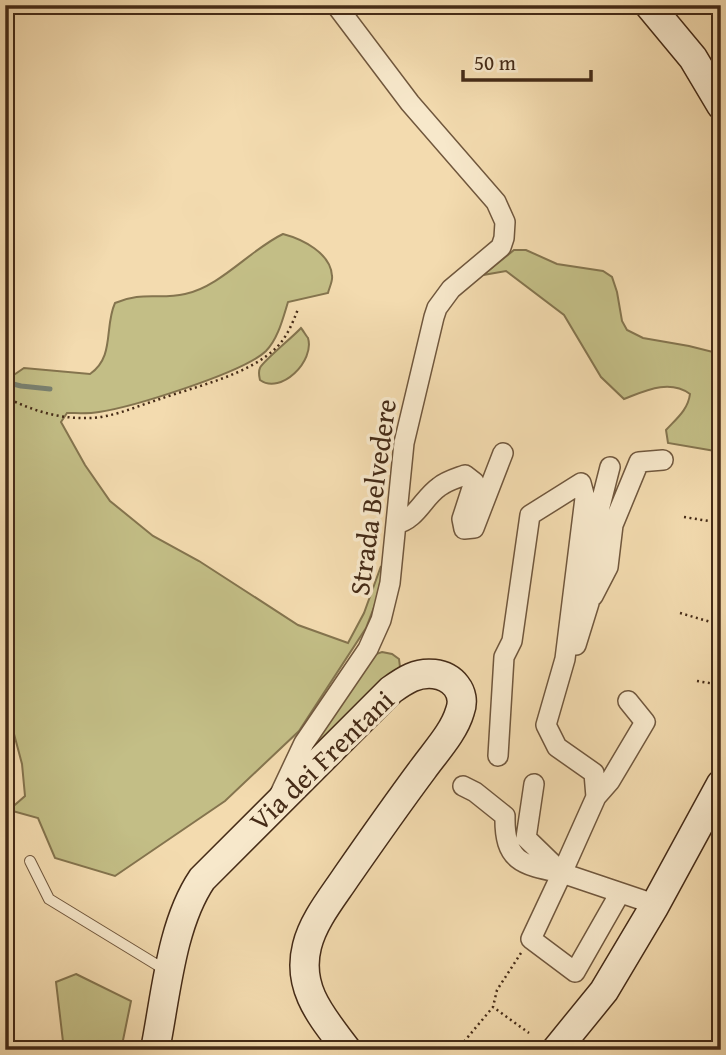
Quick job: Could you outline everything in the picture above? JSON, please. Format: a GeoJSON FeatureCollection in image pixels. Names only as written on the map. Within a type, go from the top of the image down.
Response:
{"type":"FeatureCollection","features":[{"type":"Feature","properties":{"kind":"main road"},"geometry":{"type":"LineString","coordinates":[[649,5],[694,58],[721,104]]}},
{"type":"Feature","properties":{"kind":"main road","name":"Via dei Frentani"},"geometry":{"type":"LineString","coordinates":[[155,1050],[180,924],[192,894],[213,867],[391,690],[410,677],[425,673],[445,676],[455,682],[461,695],[462,708],[454,726],[322,913],[307,944],[303,969],[306,989],[315,1007],[346,1049]]}},
{"type":"Feature","properties":{"kind":"main road"},"geometry":{"type":"LineString","coordinates":[[556,1050],[604,991],[654,907],[721,784]]}},
{"type":"Feature","properties":{"kind":"street","name":"Strada Belvedere"},"geometry":{"type":"LineString","coordinates":[[275,805],[304,743],[375,635],[387,598],[407,425],[438,308],[457,283],[501,247],[504,238],[505,222],[496,202],[410,103],[337,5]]}},
{"type":"Feature","properties":{"kind":"street"},"geometry":{"type":"LineString","coordinates":[[396,524],[404,522],[439,487],[465,475],[474,482],[462,519],[464,529],[474,528],[503,453]]}},
{"type":"Feature","properties":{"kind":"street"},"geometry":{"type":"LineString","coordinates":[[565,659],[574,651],[589,603],[608,567],[613,525],[639,462],[663,460]]}},
{"type":"Feature","properties":{"kind":"street"},"geometry":{"type":"LineString","coordinates":[[589,603],[596,526],[610,467]]}},
{"type":"Feature","properties":{"kind":"street"},"geometry":{"type":"LineString","coordinates":[[498,755],[504,657],[512,641],[530,515],[581,483],[585,498],[565,659],[546,725],[557,747],[594,773],[596,797]]}},
{"type":"Feature","properties":{"kind":"street"},"geometry":{"type":"LineString","coordinates":[[620,892],[575,972],[531,939],[596,797],[611,781],[645,722],[628,701]]}},
{"type":"Feature","properties":{"kind":"street"},"geometry":{"type":"LineString","coordinates":[[534,784],[526,838],[562,873]]}},
{"type":"Feature","properties":{"kind":"street"},"geometry":{"type":"LineString","coordinates":[[463,786],[505,816],[505,838],[510,851],[531,867],[562,873],[642,900],[654,907]]}},
{"type":"Feature","properties":{"kind":"lane"},"geometry":{"type":"LineString","coordinates":[[30,861],[49,899],[170,973]]}},
{"type":"Feature","properties":{"kind":"path"},"geometry":{"type":"LineString","coordinates":[[5,397],[46,414],[87,418],[114,414],[231,374],[261,359],[278,346],[298,309]]}},
{"type":"Feature","properties":{"kind":"path"},"geometry":{"type":"LineString","coordinates":[[684,517],[721,523]]}},
{"type":"Feature","properties":{"kind":"path"},"geometry":{"type":"LineString","coordinates":[[680,613],[721,625]]}},
{"type":"Feature","properties":{"kind":"path"},"geometry":{"type":"LineString","coordinates":[[697,681],[721,685]]}},
{"type":"Feature","properties":{"kind":"path"},"geometry":{"type":"LineString","coordinates":[[457,1050],[493,1007],[497,990],[531,939]]}},
{"type":"Feature","properties":{"kind":"path"},"geometry":{"type":"LineString","coordinates":[[493,1007],[529,1033]]}},
{"type":"Feature","properties":{"kind":"shaded area"},"geometry":{"type":"Polygon","coordinates":[[[283,234],[307,243],[321,254],[327,260],[332,280],[328,293],[288,302],[277,334],[266,351],[254,360],[212,379],[115,409],[67,413],[61,422],[85,465],[110,501],[153,536],[199,561],[298,625],[348,643],[364,613],[381,566],[376,602],[366,628],[299,731],[225,801],[115,876],[55,858],[38,818],[9,810],[25,796],[22,764],[10,719],[5,712],[5,381],[24,368],[90,374],[103,359],[115,303],[134,297],[176,296],[198,290],[211,284],[283,234]]]}},
{"type":"Feature","properties":{"kind":"shaded area"},"geometry":{"type":"Polygon","coordinates":[[[514,250],[526,250],[557,264],[603,271],[612,277],[622,321],[627,330],[643,338],[721,354],[721,452],[668,443],[666,430],[684,410],[690,394],[674,387],[665,387],[624,399],[601,377],[564,315],[506,271],[483,275],[514,250]]]}},
{"type":"Feature","properties":{"kind":"shaded area"},"geometry":{"type":"Polygon","coordinates":[[[301,328],[308,338],[309,347],[295,373],[277,383],[260,380],[259,371],[262,365],[301,328]]]}},
{"type":"Feature","properties":{"kind":"shaded area"},"geometry":{"type":"Polygon","coordinates":[[[382,652],[399,659],[400,667],[395,676],[303,770],[305,742],[373,655],[382,652]]]}},
{"type":"Feature","properties":{"kind":"shaded area"},"geometry":{"type":"Polygon","coordinates":[[[76,974],[131,1001],[121,1050],[64,1050],[56,982],[76,974]]]}},
{"type":"Feature","properties":{"kind":"waterway"},"geometry":{"type":"LineString","coordinates":[[5,382],[50,389]]}}]}
